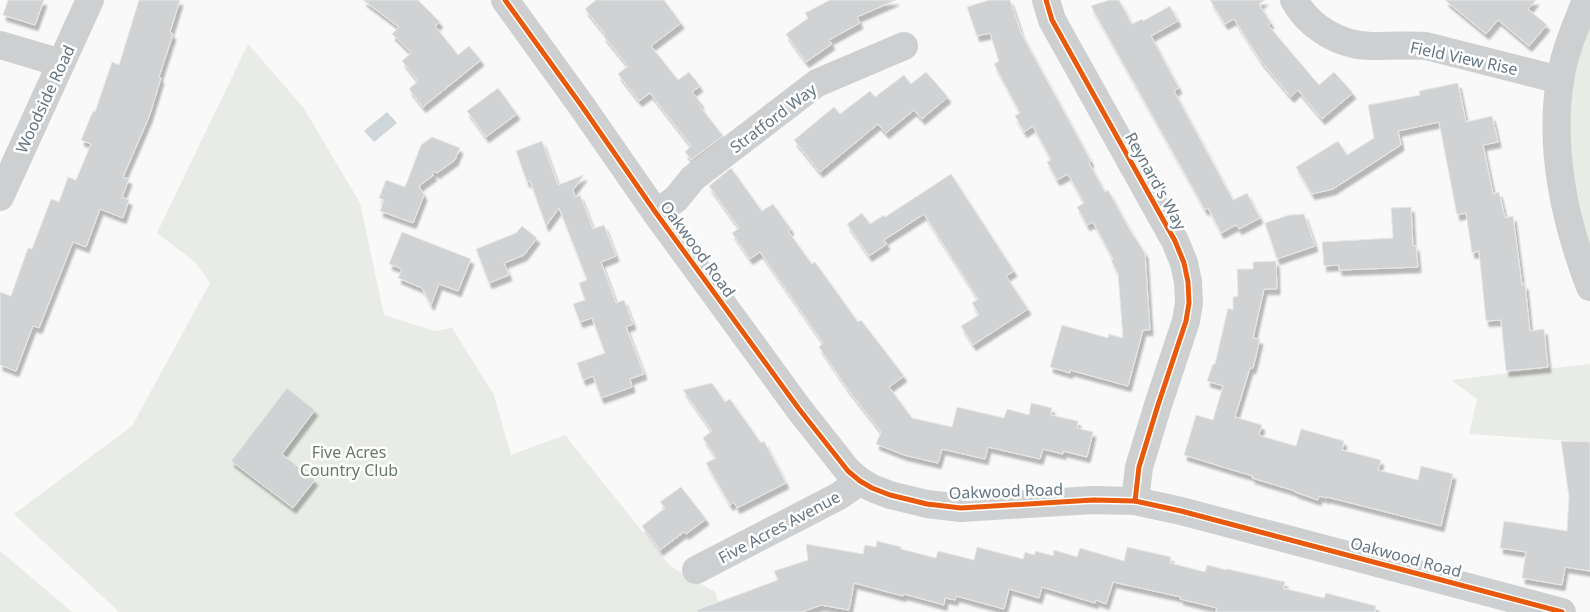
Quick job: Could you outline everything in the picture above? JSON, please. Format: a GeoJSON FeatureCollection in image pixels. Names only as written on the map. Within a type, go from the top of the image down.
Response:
{"type":"FeatureCollection","features":[{"type":"Feature","properties":{"kind":"street","name":"Woodside Road"},"geometry":{"type":"LineString","coordinates":[[0,197],[90,0]]}},
{"type":"Feature","properties":{"kind":"street","name":"Oakwood Road"},"geometry":{"type":"LineString","coordinates":[[505,0],[656,213],[799,409],[848,471],[860,481],[890,495],[927,504],[961,508],[1093,500],[1135,501],[1181,511],[1562,612]]}},
{"type":"Feature","properties":{"kind":"street","name":"Reynard's Way"},"geometry":{"type":"LineString","coordinates":[[1046,0],[1052,20],[1175,241],[1184,263],[1188,282],[1189,303],[1186,321],[1140,467],[1135,501]]}},
{"type":"Feature","properties":{"kind":"street","name":"Field View Rise"},"geometry":{"type":"LineString","coordinates":[[1294,0],[1300,11],[1312,23],[1330,35],[1349,43],[1370,46],[1405,44],[1426,46],[1560,80]]}},
{"type":"Feature","properties":{"kind":"street"},"geometry":{"type":"LineString","coordinates":[[1586,0],[1566,53],[1560,80],[1557,151],[1564,206],[1577,254],[1590,287]]}},
{"type":"Feature","properties":{"kind":"street"},"geometry":{"type":"LineString","coordinates":[[0,45],[61,63]]}},
{"type":"Feature","properties":{"kind":"street","name":"Stratford Way"},"geometry":{"type":"LineString","coordinates":[[656,213],[676,199],[693,178],[817,83],[904,46]]}},
{"type":"Feature","properties":{"kind":"street","name":"Five Acres Avenue"},"geometry":{"type":"LineString","coordinates":[[696,570],[839,496],[860,481]]}},
{"type":"Feature","properties":{"kind":"green space"},"geometry":{"type":"Polygon","coordinates":[[[1590,20],[1590,252],[1572,168],[1567,119],[1568,72],[1590,20]]]}},
{"type":"Feature","properties":{"kind":"green space","name":"Five Acres Country Club"},"geometry":{"type":"Polygon","coordinates":[[[248,44],[303,107],[360,203],[384,315],[435,331],[452,328],[494,395],[511,455],[565,435],[670,566],[715,592],[722,612],[119,612],[14,514],[132,426],[210,283],[195,262],[157,233],[248,44]]]}},
{"type":"Feature","properties":{"kind":"green space"},"geometry":{"type":"Polygon","coordinates":[[[1590,364],[1590,442],[1469,434],[1477,399],[1451,380],[1590,364]]]}},
{"type":"Feature","properties":{"kind":"green space"},"geometry":{"type":"Polygon","coordinates":[[[0,551],[72,612],[0,612],[0,551]]]}},
{"type":"Feature","properties":{"kind":"shaded area"},"geometry":{"type":"Polygon","coordinates":[[[387,112],[397,123],[374,142],[364,131],[387,112]]]}},
{"type":"Feature","properties":{"kind":"building"},"geometry":{"type":"Polygon","coordinates":[[[8,0],[44,0],[35,25],[3,15],[8,0]]]}},
{"type":"Feature","properties":{"kind":"building"},"geometry":{"type":"Polygon","coordinates":[[[139,0],[180,0],[170,32],[173,34],[159,77],[161,78],[149,117],[123,177],[129,179],[122,197],[129,200],[123,218],[100,209],[86,247],[73,242],[39,328],[33,326],[16,371],[0,365],[0,292],[11,296],[28,248],[32,249],[51,199],[59,202],[68,177],[76,180],[91,144],[81,140],[93,111],[95,112],[112,62],[119,65],[139,0]]]}},
{"type":"Feature","properties":{"kind":"building"},"geometry":{"type":"Polygon","coordinates":[[[363,0],[418,0],[440,22],[435,26],[458,55],[469,46],[481,60],[423,107],[409,89],[418,81],[402,61],[411,53],[392,34],[399,27],[363,0]]]}},
{"type":"Feature","properties":{"kind":"building"},"geometry":{"type":"Polygon","coordinates":[[[596,0],[664,0],[681,23],[651,46],[678,80],[689,72],[700,86],[692,92],[701,103],[699,105],[723,136],[691,160],[685,152],[691,146],[650,93],[639,101],[618,74],[628,66],[585,9],[596,0]]]}},
{"type":"Feature","properties":{"kind":"building"},"geometry":{"type":"Polygon","coordinates":[[[830,0],[896,0],[857,17],[860,23],[829,40],[832,44],[806,62],[786,34],[808,18],[805,13],[830,0]]]}},
{"type":"Feature","properties":{"kind":"building"},"geometry":{"type":"Polygon","coordinates":[[[989,0],[1010,0],[1021,33],[1091,161],[1089,163],[1105,192],[1108,190],[1145,253],[1150,330],[1143,330],[1128,386],[1070,370],[1070,373],[1050,367],[1062,325],[1108,338],[1109,334],[1123,338],[1118,274],[1111,260],[1113,259],[1093,222],[1087,225],[1077,207],[1084,203],[1068,174],[1057,180],[1047,162],[1051,160],[1033,126],[1024,132],[1015,116],[1020,113],[994,64],[999,61],[990,33],[977,36],[967,7],[989,0]]]}},
{"type":"Feature","properties":{"kind":"building"},"geometry":{"type":"Polygon","coordinates":[[[1109,0],[1119,0],[1132,24],[1142,19],[1143,21],[1170,6],[1178,21],[1151,36],[1179,88],[1174,91],[1233,200],[1247,193],[1260,218],[1239,229],[1236,225],[1221,233],[1208,208],[1205,210],[1091,6],[1109,0]]]}},
{"type":"Feature","properties":{"kind":"building"},"geometry":{"type":"Polygon","coordinates":[[[1210,0],[1265,0],[1259,4],[1271,23],[1268,25],[1319,85],[1334,72],[1353,93],[1322,119],[1298,90],[1291,97],[1260,60],[1234,19],[1225,24],[1210,0]]]}},
{"type":"Feature","properties":{"kind":"building"},"geometry":{"type":"Polygon","coordinates":[[[1445,0],[1536,0],[1528,9],[1547,25],[1529,46],[1498,20],[1486,34],[1445,0]]]}},
{"type":"Feature","properties":{"kind":"building"},"geometry":{"type":"Polygon","coordinates":[[[926,72],[948,97],[922,119],[914,110],[886,133],[878,124],[820,172],[794,140],[834,107],[840,114],[870,91],[875,97],[904,75],[911,84],[926,72]]]}},
{"type":"Feature","properties":{"kind":"building"},"geometry":{"type":"Polygon","coordinates":[[[1458,83],[1466,122],[1492,116],[1498,142],[1483,145],[1493,194],[1499,192],[1505,218],[1513,216],[1522,285],[1525,284],[1530,331],[1544,329],[1548,367],[1506,371],[1501,320],[1486,321],[1479,251],[1472,253],[1466,213],[1457,215],[1439,122],[1398,131],[1401,145],[1333,189],[1312,194],[1296,167],[1338,141],[1347,155],[1374,138],[1368,105],[1420,95],[1419,91],[1458,83]]]}},
{"type":"Feature","properties":{"kind":"building"},"geometry":{"type":"Polygon","coordinates":[[[498,88],[517,114],[486,137],[467,111],[498,88]]]}},
{"type":"Feature","properties":{"kind":"building"},"geometry":{"type":"Polygon","coordinates":[[[432,137],[460,148],[455,160],[437,173],[433,171],[432,174],[434,175],[419,186],[424,195],[413,223],[380,211],[384,200],[379,198],[386,180],[405,187],[421,145],[432,137]]]}},
{"type":"Feature","properties":{"kind":"building"},"geometry":{"type":"Polygon","coordinates":[[[542,141],[558,185],[584,175],[573,190],[575,197],[580,195],[593,229],[604,225],[616,256],[601,262],[616,303],[624,300],[633,324],[626,327],[644,374],[630,379],[632,387],[601,398],[593,376],[583,380],[577,363],[605,353],[592,318],[580,322],[573,304],[585,300],[579,283],[587,280],[559,208],[546,226],[530,181],[527,182],[516,151],[542,141]]]}},
{"type":"Feature","properties":{"kind":"building"},"geometry":{"type":"Polygon","coordinates":[[[731,168],[762,211],[773,204],[791,229],[788,231],[812,264],[815,262],[858,322],[861,320],[904,376],[889,387],[912,418],[952,427],[957,407],[1004,418],[1007,409],[1029,415],[1031,403],[1052,408],[1051,415],[1078,421],[1077,428],[1093,432],[1087,457],[1063,451],[1063,454],[1043,449],[1040,459],[988,447],[985,459],[942,449],[938,463],[904,455],[876,444],[881,432],[847,388],[819,347],[823,343],[760,252],[750,259],[732,233],[739,228],[709,186],[731,168]]]}},
{"type":"Feature","properties":{"kind":"building"},"geometry":{"type":"Polygon","coordinates":[[[951,174],[1014,271],[1006,276],[1028,309],[973,345],[961,326],[979,315],[972,303],[978,299],[924,214],[884,240],[887,244],[869,256],[847,224],[862,213],[870,224],[884,215],[885,217],[951,174]]]}},
{"type":"Feature","properties":{"kind":"building"},"geometry":{"type":"Polygon","coordinates":[[[1411,207],[1413,246],[1416,246],[1418,267],[1339,270],[1339,265],[1324,266],[1322,242],[1393,238],[1391,208],[1411,207]]]}},
{"type":"Feature","properties":{"kind":"building"},"geometry":{"type":"Polygon","coordinates":[[[1304,214],[1315,246],[1277,259],[1265,223],[1289,215],[1304,214]]]}},
{"type":"Feature","properties":{"kind":"building"},"geometry":{"type":"Polygon","coordinates":[[[522,226],[537,238],[524,255],[504,263],[509,275],[489,283],[476,249],[516,233],[522,226]]]}},
{"type":"Feature","properties":{"kind":"building"},"geometry":{"type":"Polygon","coordinates":[[[402,232],[471,259],[458,291],[439,284],[431,305],[422,288],[398,278],[402,269],[389,264],[402,232]]]}},
{"type":"Feature","properties":{"kind":"building"},"geometry":{"type":"Polygon","coordinates":[[[1276,261],[1277,289],[1264,289],[1253,338],[1260,339],[1253,368],[1250,368],[1235,417],[1262,425],[1259,434],[1261,436],[1296,446],[1301,429],[1344,441],[1342,450],[1381,460],[1378,470],[1418,480],[1421,466],[1453,474],[1441,526],[1327,497],[1319,496],[1318,500],[1252,478],[1253,476],[1184,455],[1196,415],[1213,420],[1223,386],[1207,381],[1213,364],[1215,364],[1228,308],[1233,310],[1233,297],[1238,296],[1237,269],[1253,269],[1253,262],[1276,261]]]}},
{"type":"Feature","properties":{"kind":"building"},"geometry":{"type":"Polygon","coordinates":[[[712,383],[725,402],[730,399],[761,443],[764,441],[786,483],[737,508],[734,502],[730,505],[706,463],[716,458],[703,438],[712,431],[683,390],[712,383]]]}},
{"type":"Feature","properties":{"kind":"building"},"geometry":{"type":"Polygon","coordinates":[[[287,388],[315,410],[282,454],[315,480],[293,508],[231,461],[287,388]]]}},
{"type":"Feature","properties":{"kind":"building"},"geometry":{"type":"Polygon","coordinates":[[[1561,441],[1590,442],[1590,571],[1565,567],[1562,585],[1522,578],[1526,552],[1500,548],[1504,521],[1567,531],[1569,497],[1561,441]]]}},
{"type":"Feature","properties":{"kind":"building"},"geometry":{"type":"Polygon","coordinates":[[[681,487],[706,519],[686,534],[684,532],[660,550],[642,526],[665,508],[660,502],[681,487]]]}},
{"type":"Feature","properties":{"kind":"building"},"geometry":{"type":"Polygon","coordinates":[[[877,541],[936,558],[938,551],[974,560],[977,547],[1023,559],[1025,552],[1034,555],[1036,551],[1053,556],[1054,550],[1077,557],[1080,548],[1124,561],[1127,547],[1171,557],[1170,563],[1205,572],[1207,565],[1285,582],[1283,588],[1324,598],[1326,593],[1376,606],[1375,612],[1216,612],[1217,608],[1180,599],[1181,597],[1113,582],[1106,604],[1096,600],[1095,603],[1042,587],[1039,598],[1009,589],[1004,609],[956,596],[955,600],[945,598],[944,605],[854,583],[849,610],[821,605],[802,612],[697,612],[697,610],[778,580],[774,571],[808,560],[806,544],[863,554],[865,545],[876,547],[877,541]]]}},
{"type":"Feature","properties":{"kind":"cycle path"},"geometry":{"type":"LineString","coordinates":[[505,0],[656,213],[799,409],[848,471],[872,488],[890,495],[927,504],[961,508],[1093,500],[1135,501],[1181,511],[1562,612]]}},
{"type":"Feature","properties":{"kind":"cycle path"},"geometry":{"type":"LineString","coordinates":[[1046,0],[1052,20],[1175,241],[1184,263],[1188,282],[1189,303],[1186,321],[1139,467],[1135,501]]}}]}
